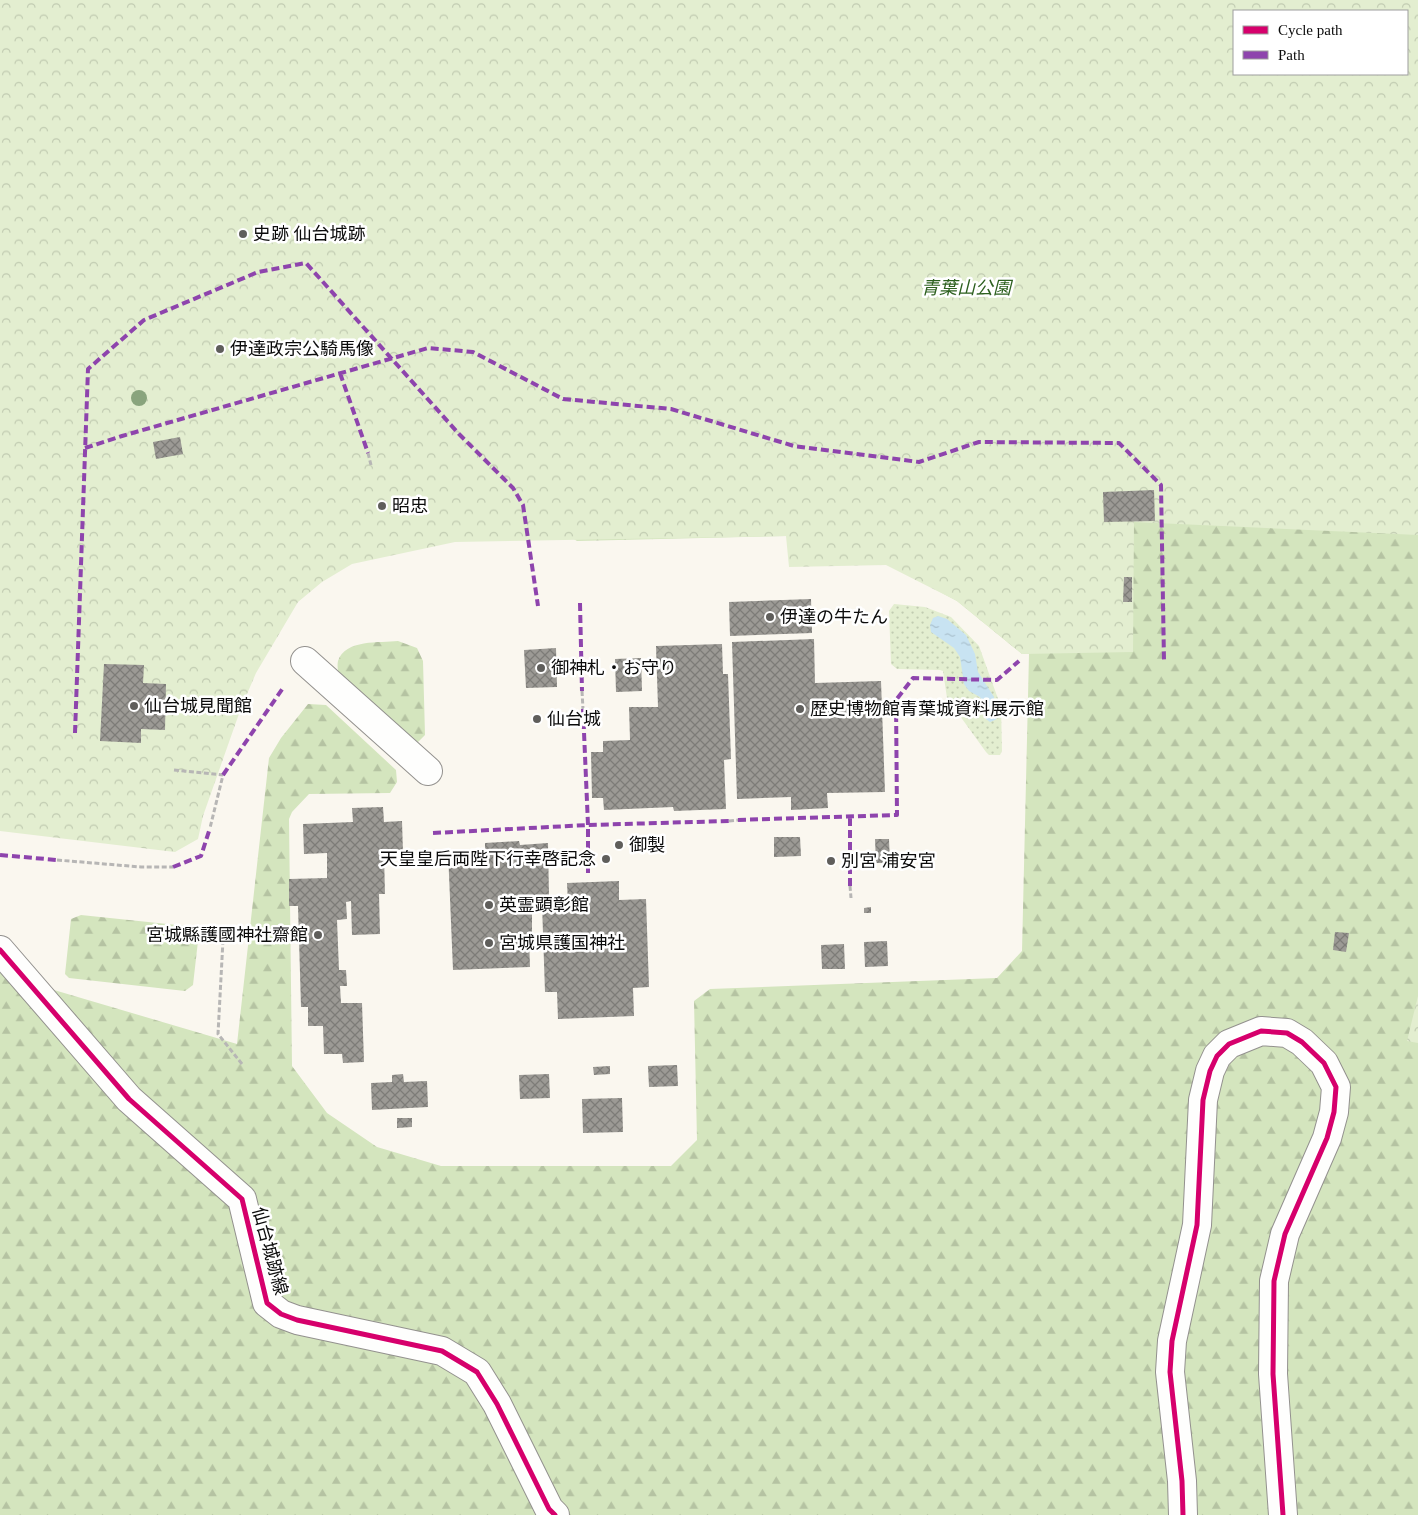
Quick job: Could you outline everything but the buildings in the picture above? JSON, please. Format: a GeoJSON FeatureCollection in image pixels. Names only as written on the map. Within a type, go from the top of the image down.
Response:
{"type":"FeatureCollection","features":[{"type":"Feature","properties":{"kind":"street"},"geometry":{"type":"LineString","coordinates":[[305,661],[428,772]]}},
{"type":"Feature","properties":{"kind":"street","name":"仙台城跡線"},"geometry":{"type":"LineString","coordinates":[[0,950],[130,1099],[242,1199],[267,1303],[281,1314],[296,1320],[442,1351],[477,1372],[498,1404],[549,1509],[555,1515]]}},
{"type":"Feature","properties":{"kind":"street"},"geometry":{"type":"LineString","coordinates":[[1182,1515],[1182,1480],[1170,1364],[1172,1341],[1197,1225],[1203,1100],[1210,1070],[1217,1056],[1229,1044],[1260,1030],[1287,1033],[1302,1042],[1324,1063],[1336,1087],[1334,1112],[1327,1138],[1285,1234],[1274,1281],[1273,1374],[1283,1515]]}},
{"type":"Feature","properties":{"kind":"path"},"geometry":{"type":"LineString","coordinates":[[368,453],[371,464]]}},
{"type":"Feature","properties":{"kind":"path"},"geometry":{"type":"LineString","coordinates":[[582,691],[583,709]]}},
{"type":"Feature","properties":{"kind":"path"},"geometry":{"type":"LineString","coordinates":[[174,770],[223,775],[210,828]]}},
{"type":"Feature","properties":{"kind":"path"},"geometry":{"type":"LineString","coordinates":[[729,820],[738,820]]}},
{"type":"Feature","properties":{"kind":"path"},"geometry":{"type":"LineString","coordinates":[[58,860],[173,868]]}},
{"type":"Feature","properties":{"kind":"path"},"geometry":{"type":"LineString","coordinates":[[850,886],[850,898]]}},
{"type":"Feature","properties":{"kind":"path"},"geometry":{"type":"LineString","coordinates":[[223,940],[218,1034],[242,1064]]}},
{"type":"Feature","properties":{"kind":"green space"},"geometry":{"type":"Polygon","coordinates":[[[0,0],[1418,0],[1418,1515],[0,1515],[0,937],[54,990],[237,1044],[269,758],[281,738],[308,704],[326,705],[396,770],[397,782],[390,793],[309,794],[292,812],[289,819],[292,1066],[327,1113],[377,1147],[441,1166],[671,1166],[697,1140],[694,1001],[710,989],[997,978],[1022,951],[1029,654],[1022,654],[957,601],[905,573],[905,561],[787,536],[577,541],[550,524],[0,0]]]}},
{"type":"Feature","properties":{"kind":"green space","name":"青葉山公園"},"geometry":{"type":"Polygon","coordinates":[[[0,0],[1418,0],[1418,535],[1134,522],[1133,652],[1022,654],[957,601],[886,565],[789,567],[786,536],[455,542],[352,564],[322,582],[298,602],[256,673],[241,708],[203,816],[198,839],[175,852],[0,831],[0,0]]]}},
{"type":"Feature","properties":{"kind":"green space"},"geometry":{"type":"Polygon","coordinates":[[[894,604],[925,607],[951,617],[979,646],[1001,707],[1002,751],[1000,755],[989,755],[986,752],[947,698],[943,671],[897,669],[891,664],[889,611],[894,604]]]}},
{"type":"Feature","properties":{"kind":"green space"},"geometry":{"type":"Polygon","coordinates":[[[398,641],[417,648],[423,661],[425,735],[418,742],[410,742],[339,676],[338,661],[348,649],[373,642],[398,641]]]}},
{"type":"Feature","properties":{"kind":"green space"},"geometry":{"type":"Polygon","coordinates":[[[81,915],[196,927],[199,932],[193,985],[185,991],[69,978],[65,974],[71,919],[81,915]]]}},
{"type":"Feature","properties":{"kind":"green space"},"geometry":{"type":"Polygon","coordinates":[[[1418,996],[1418,1043],[1407,1041],[1418,996]]]}},
{"type":"Feature","properties":{"kind":"water"},"geometry":{"type":"Polygon","coordinates":[[[938,616],[947,619],[966,635],[975,654],[978,672],[994,697],[994,709],[998,717],[995,720],[990,722],[986,719],[980,697],[969,691],[964,684],[960,657],[954,648],[931,632],[930,625],[933,618],[938,616]]]}},
{"type":"Feature","properties":{"kind":"marked path"},"geometry":{"type":"LineString","coordinates":[[75,733],[88,369],[144,320],[258,272],[306,263],[459,434],[513,488],[523,505],[538,606]]}},
{"type":"Feature","properties":{"kind":"marked path"},"geometry":{"type":"LineString","coordinates":[[85,448],[428,348],[473,352],[563,399],[671,409],[794,446],[919,462],[979,442],[1119,443],[1161,485],[1164,661]]}},
{"type":"Feature","properties":{"kind":"marked path"},"geometry":{"type":"LineString","coordinates":[[340,373],[368,453]]}},
{"type":"Feature","properties":{"kind":"marked path"},"geometry":{"type":"LineString","coordinates":[[580,603],[582,691]]}},
{"type":"Feature","properties":{"kind":"marked path"},"geometry":{"type":"LineString","coordinates":[[738,820],[897,815],[896,700],[913,678],[997,680],[1019,661]]}},
{"type":"Feature","properties":{"kind":"marked path"},"geometry":{"type":"LineString","coordinates":[[223,775],[283,688]]}},
{"type":"Feature","properties":{"kind":"marked path"},"geometry":{"type":"LineString","coordinates":[[583,709],[588,825],[588,877]]}},
{"type":"Feature","properties":{"kind":"marked path"},"geometry":{"type":"LineString","coordinates":[[850,817],[850,886]]}},
{"type":"Feature","properties":{"kind":"marked path"},"geometry":{"type":"LineString","coordinates":[[433,833],[588,825],[729,821]]}},
{"type":"Feature","properties":{"kind":"marked path"},"geometry":{"type":"LineString","coordinates":[[173,867],[201,856],[210,828]]}},
{"type":"Feature","properties":{"kind":"marked path"},"geometry":{"type":"LineString","coordinates":[[0,855],[57,860]]}},
{"type":"Feature","properties":{"kind":"cycle path"},"geometry":{"type":"LineString","coordinates":[[0,950],[129,1099],[242,1199],[267,1303],[281,1314],[297,1320],[442,1351],[477,1372],[497,1404],[549,1509],[555,1515]]}},
{"type":"Feature","properties":{"kind":"cycle path"},"geometry":{"type":"LineString","coordinates":[[1183,1515],[1182,1481],[1170,1372],[1172,1341],[1197,1225],[1203,1100],[1210,1071],[1217,1056],[1229,1044],[1261,1031],[1287,1033],[1302,1042],[1324,1063],[1336,1087],[1334,1112],[1327,1138],[1285,1234],[1274,1281],[1273,1374],[1283,1515]]}},
{"type":"Feature","properties":{"kind":"place","name":"史跡 仙台城跡"},"geometry":{"type":"Point","coordinates":[243,234]}},
{"type":"Feature","properties":{"kind":"place","name":"伊達政宗公騎馬像"},"geometry":{"type":"Point","coordinates":[220,349]}},
{"type":"Feature","properties":{"kind":"place","name":"昭忠"},"geometry":{"type":"Point","coordinates":[382,506]}},
{"type":"Feature","properties":{"kind":"place","name":"伊達の牛たん"},"geometry":{"type":"Point","coordinates":[770,617]}},
{"type":"Feature","properties":{"kind":"place","name":"御神札・お守り"},"geometry":{"type":"Point","coordinates":[541,668]}},
{"type":"Feature","properties":{"kind":"place","name":"仙台城見聞館"},"geometry":{"type":"Point","coordinates":[134,706]}},
{"type":"Feature","properties":{"kind":"place","name":"歴史博物館青葉城資料展示館"},"geometry":{"type":"Point","coordinates":[800,709]}},
{"type":"Feature","properties":{"kind":"place","name":"仙台城"},"geometry":{"type":"Point","coordinates":[537,719]}},
{"type":"Feature","properties":{"kind":"place","name":"御製"},"geometry":{"type":"Point","coordinates":[619,845]}},
{"type":"Feature","properties":{"kind":"place","name":"天皇皇后両陛下行幸啓記念"},"geometry":{"type":"Point","coordinates":[606,859]}},
{"type":"Feature","properties":{"kind":"place","name":"別宮 浦安宮"},"geometry":{"type":"Point","coordinates":[831,861]}},
{"type":"Feature","properties":{"kind":"place","name":"英霊顕彰館"},"geometry":{"type":"Point","coordinates":[489,905]}},
{"type":"Feature","properties":{"kind":"place","name":"宮城縣護國神社齋館"},"geometry":{"type":"Point","coordinates":[318,935]}},
{"type":"Feature","properties":{"kind":"place","name":"宮城県護国神社"},"geometry":{"type":"Point","coordinates":[489,943]}}]}
